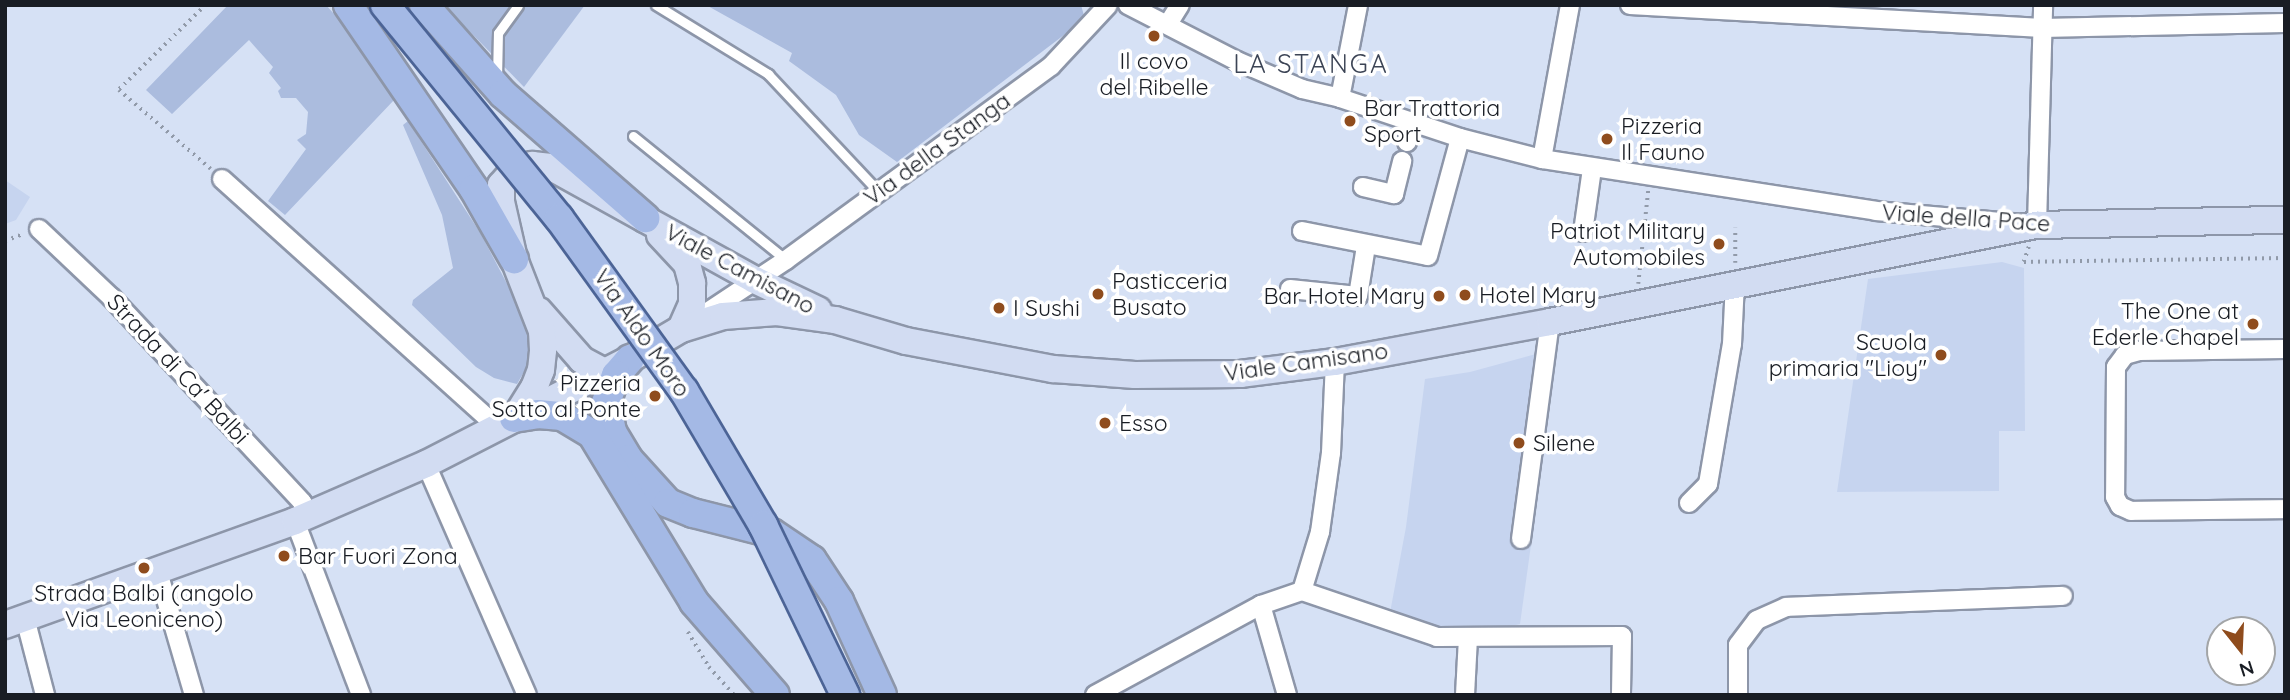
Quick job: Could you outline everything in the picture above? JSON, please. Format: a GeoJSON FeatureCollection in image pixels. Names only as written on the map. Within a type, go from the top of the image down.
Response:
{"type":"FeatureCollection","features":[{"type":"Feature","properties":{"kind":"main road"},"geometry":{"type":"LineString","coordinates":[[348,5],[474,189],[514,259]]}},
{"type":"Feature","properties":{"kind":"main road","name":"Via Aldo Moro"},"geometry":{"type":"LineString","coordinates":[[386,5],[567,229],[684,391],[763,525],[845,695]]}},
{"type":"Feature","properties":{"kind":"main road"},"geometry":{"type":"LineString","coordinates":[[424,5],[497,88],[645,218]]}},
{"type":"Feature","properties":{"kind":"main road","name":"Viale Camisano"},"geometry":{"type":"LineString","coordinates":[[506,423],[523,408],[541,370],[542,331],[534,304],[514,259],[501,193],[501,185],[513,171],[532,165],[551,167],[755,280],[835,320]]}},
{"type":"Feature","properties":{"kind":"main road","name":"Viale Camisano"},"geometry":{"type":"LineString","coordinates":[[645,218],[687,264],[692,283],[692,304],[681,329]]}},
{"type":"Feature","properties":{"kind":"main road","name":"Viale della Pace"},"geometry":{"type":"LineString","coordinates":[[2036,225],[2285,220]]}},
{"type":"Feature","properties":{"kind":"main road","name":"Viale Camisano"},"geometry":{"type":"LineString","coordinates":[[506,423],[681,329],[723,316],[776,312],[835,320],[906,341],[1053,369],[1135,375],[1240,374],[1335,362],[1550,322],[1735,283],[1981,239],[2036,225]]}},
{"type":"Feature","properties":{"kind":"main road","name":"Viale Camisano"},"geometry":{"type":"LineString","coordinates":[[534,304],[582,360],[605,372]]}},
{"type":"Feature","properties":{"kind":"main road"},"geometry":{"type":"LineString","coordinates":[[629,359],[616,375],[606,403],[612,432],[645,480],[679,509]]}},
{"type":"Feature","properties":{"kind":"main road"},"geometry":{"type":"LineString","coordinates":[[15,622],[302,518],[426,464],[506,423],[538,414],[562,416],[592,434],[694,602],[775,695]]}},
{"type":"Feature","properties":{"kind":"main road"},"geometry":{"type":"LineString","coordinates":[[665,551],[661,535],[663,516],[670,509],[756,527],[802,551],[820,570],[835,594],[882,695]]}},
{"type":"Feature","properties":{"kind":"street","name":"Via della Stanga"},"geometry":{"type":"LineString","coordinates":[[681,329],[786,260],[1051,66],[1108,5]]}},
{"type":"Feature","properties":{"kind":"street","name":"Viale della Pace"},"geometry":{"type":"LineString","coordinates":[[1128,5],[1237,61],[1302,89],[1340,98],[1460,138],[1542,159],[1592,169],[1876,211],[2036,225]]}},
{"type":"Feature","properties":{"kind":"street"},"geometry":{"type":"LineString","coordinates":[[1168,24],[1180,5]]}},
{"type":"Feature","properties":{"kind":"street"},"geometry":{"type":"LineString","coordinates":[[1340,98],[1358,5]]}},
{"type":"Feature","properties":{"kind":"street"},"geometry":{"type":"LineString","coordinates":[[1542,159],[1570,5]]}},
{"type":"Feature","properties":{"kind":"street"},"geometry":{"type":"LineString","coordinates":[[1630,5],[2042,28],[2285,23]]}},
{"type":"Feature","properties":{"kind":"street"},"geometry":{"type":"LineString","coordinates":[[2036,225],[2043,5]]}},
{"type":"Feature","properties":{"kind":"street"},"geometry":{"type":"LineString","coordinates":[[1406,142],[1412,122]]}},
{"type":"Feature","properties":{"kind":"street"},"geometry":{"type":"LineString","coordinates":[[1302,231],[1366,246],[1429,256],[1460,138]]}},
{"type":"Feature","properties":{"kind":"street"},"geometry":{"type":"LineString","coordinates":[[1363,187],[1394,194],[1402,161]]}},
{"type":"Feature","properties":{"kind":"street"},"geometry":{"type":"LineString","coordinates":[[1583,232],[1592,169]]}},
{"type":"Feature","properties":{"kind":"street"},"geometry":{"type":"LineString","coordinates":[[222,179],[506,423]]}},
{"type":"Feature","properties":{"kind":"street","name":"Strada di Ca' Balbi"},"geometry":{"type":"LineString","coordinates":[[38,229],[111,297],[302,502],[302,518],[361,695]]}},
{"type":"Feature","properties":{"kind":"street"},"geometry":{"type":"LineString","coordinates":[[1290,289],[1358,296],[1366,246]]}},
{"type":"Feature","properties":{"kind":"street"},"geometry":{"type":"LineString","coordinates":[[1689,503],[1708,484],[1732,344],[1735,283]]}},
{"type":"Feature","properties":{"kind":"street"},"geometry":{"type":"LineString","coordinates":[[1521,539],[1550,322]]}},
{"type":"Feature","properties":{"kind":"street"},"geometry":{"type":"LineString","coordinates":[[2285,349],[2139,351],[2125,355],[2116,367],[2115,471],[2115,498],[2120,506],[2131,511],[2285,509]]}},
{"type":"Feature","properties":{"kind":"street"},"geometry":{"type":"LineString","coordinates":[[1302,591],[1320,532],[1331,453],[1335,362]]}},
{"type":"Feature","properties":{"kind":"street"},"geometry":{"type":"LineString","coordinates":[[426,464],[527,695]]}},
{"type":"Feature","properties":{"kind":"street"},"geometry":{"type":"LineString","coordinates":[[158,572],[194,695]]}},
{"type":"Feature","properties":{"kind":"street"},"geometry":{"type":"LineString","coordinates":[[1095,695],[1261,606],[1302,591],[1437,637],[1622,636],[1622,695]]}},
{"type":"Feature","properties":{"kind":"street"},"geometry":{"type":"LineString","coordinates":[[1738,695],[1738,645],[1757,621],[1786,607],[2063,596]]}},
{"type":"Feature","properties":{"kind":"street"},"geometry":{"type":"LineString","coordinates":[[1261,606],[1287,695]]}},
{"type":"Feature","properties":{"kind":"street"},"geometry":{"type":"LineString","coordinates":[[15,622],[46,695]]}},
{"type":"Feature","properties":{"kind":"street"},"geometry":{"type":"LineString","coordinates":[[1465,695],[1468,638]]}},
{"type":"Feature","properties":{"kind":"lane"},"geometry":{"type":"LineString","coordinates":[[497,88],[498,33],[518,5]]}},
{"type":"Feature","properties":{"kind":"lane"},"geometry":{"type":"LineString","coordinates":[[656,5],[768,75],[879,192]]}},
{"type":"Feature","properties":{"kind":"lane"},"geometry":{"type":"LineString","coordinates":[[633,136],[786,260]]}},
{"type":"Feature","properties":{"kind":"path"},"geometry":{"type":"LineString","coordinates":[[206,5],[119,90],[222,179]]}},
{"type":"Feature","properties":{"kind":"path"},"geometry":{"type":"LineString","coordinates":[[1636,304],[1649,176]]}},
{"type":"Feature","properties":{"kind":"path"},"geometry":{"type":"LineString","coordinates":[[2036,225],[2024,262],[2285,258]]}},
{"type":"Feature","properties":{"kind":"path"},"geometry":{"type":"LineString","coordinates":[[1735,229],[1735,283]]}},
{"type":"Feature","properties":{"kind":"shaded area"},"geometry":{"type":"Polygon","coordinates":[[[228,5],[326,5],[351,33],[394,100],[285,215],[268,201],[306,149],[297,140],[306,134],[308,112],[296,98],[281,98],[278,91],[281,88],[269,73],[273,67],[249,40],[172,114],[146,90],[228,5]]]}},
{"type":"Feature","properties":{"kind":"shaded area"},"geometry":{"type":"Polygon","coordinates":[[[444,5],[585,5],[524,87],[444,5]]]}},
{"type":"Feature","properties":{"kind":"shaded area"},"geometry":{"type":"Polygon","coordinates":[[[706,5],[1081,5],[1085,19],[897,162],[859,135],[836,95],[789,61],[792,53],[706,5]]]}},
{"type":"Feature","properties":{"kind":"shaded area"},"geometry":{"type":"Polygon","coordinates":[[[408,121],[481,234],[527,322],[532,345],[528,365],[517,384],[494,378],[476,367],[412,305],[413,300],[453,268],[442,215],[403,125],[408,121]]]}},
{"type":"Feature","properties":{"kind":"shaded area"},"geometry":{"type":"Polygon","coordinates":[[[5,180],[30,197],[16,220],[5,224],[5,180]]]}},
{"type":"Feature","properties":{"kind":"shaded area","name":"Scuola primaria \"Lioy\""},"geometry":{"type":"Polygon","coordinates":[[[2002,262],[2024,268],[2025,431],[1999,431],[1999,491],[1837,492],[1868,279],[2002,262]]]}},
{"type":"Feature","properties":{"kind":"shaded area"},"geometry":{"type":"Polygon","coordinates":[[[1547,351],[1525,514],[1535,516],[1520,624],[1504,628],[1433,630],[1389,618],[1406,527],[1425,379],[1470,372],[1547,351]]]}},
{"type":"Feature","properties":{"kind":"place","name":"Il covo del Ribelle"},"geometry":{"type":"Point","coordinates":[1154,36]}},
{"type":"Feature","properties":{"kind":"place","name":"Bar Trattoria Sport"},"geometry":{"type":"Point","coordinates":[1350,121]}},
{"type":"Feature","properties":{"kind":"place","name":"Pizzeria Il Fauno"},"geometry":{"type":"Point","coordinates":[1607,139]}},
{"type":"Feature","properties":{"kind":"place","name":"Patriot Military Automobiles"},"geometry":{"type":"Point","coordinates":[1719,244]}},
{"type":"Feature","properties":{"kind":"place","name":"Pasticceria Busato"},"geometry":{"type":"Point","coordinates":[1098,294]}},
{"type":"Feature","properties":{"kind":"place","name":"Hotel Mary"},"geometry":{"type":"Point","coordinates":[1465,295]}},
{"type":"Feature","properties":{"kind":"place","name":"Bar Hotel Mary"},"geometry":{"type":"Point","coordinates":[1439,296]}},
{"type":"Feature","properties":{"kind":"place","name":"I Sushi"},"geometry":{"type":"Point","coordinates":[999,308]}},
{"type":"Feature","properties":{"kind":"place","name":"The One at Ederle Chapel"},"geometry":{"type":"Point","coordinates":[2253,324]}},
{"type":"Feature","properties":{"kind":"place","name":"Scuola primaria \"Lioy\""},"geometry":{"type":"Point","coordinates":[1941,355]}},
{"type":"Feature","properties":{"kind":"place","name":"Pizzeria Sotto al Ponte"},"geometry":{"type":"Point","coordinates":[655,396]}},
{"type":"Feature","properties":{"kind":"place","name":"Esso"},"geometry":{"type":"Point","coordinates":[1105,423]}},
{"type":"Feature","properties":{"kind":"place","name":"Silene"},"geometry":{"type":"Point","coordinates":[1519,443]}},
{"type":"Feature","properties":{"kind":"place","name":"Bar Fuori Zona"},"geometry":{"type":"Point","coordinates":[284,556]}},
{"type":"Feature","properties":{"kind":"place","name":"Strada Balbi (angolo Via Leoniceno)"},"geometry":{"type":"Point","coordinates":[144,568]}},
{"type":"Feature","properties":{"kind":"district","name":"LA STANGA"},"geometry":{"type":"Point","coordinates":[1311,64]}}]}
